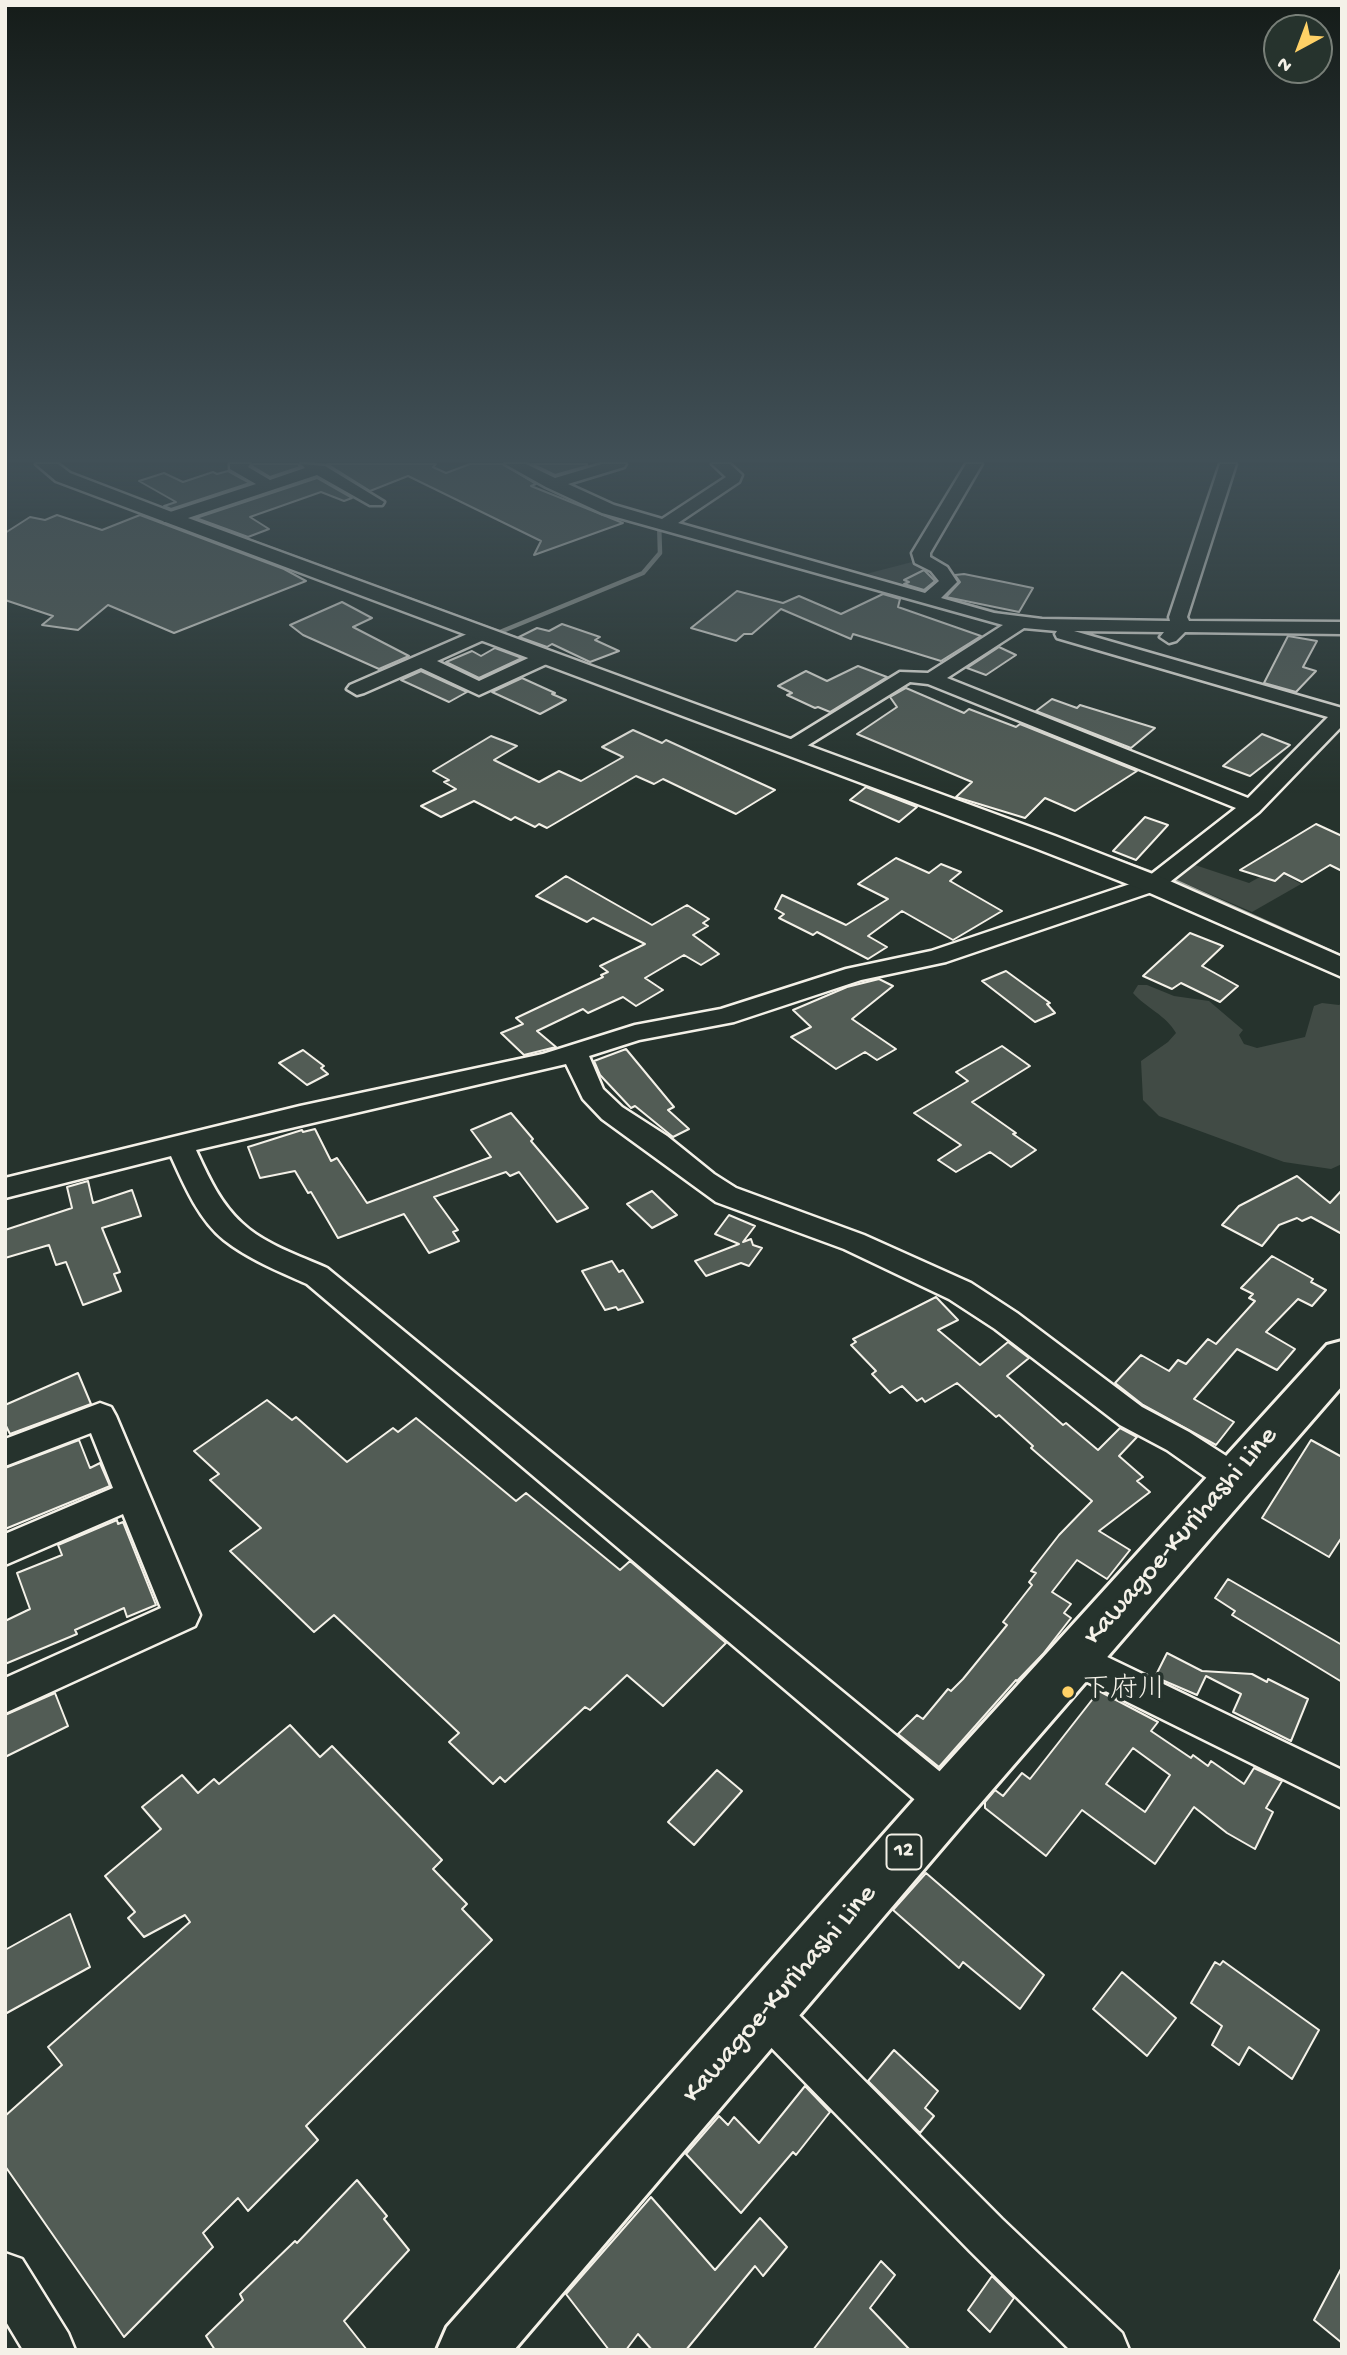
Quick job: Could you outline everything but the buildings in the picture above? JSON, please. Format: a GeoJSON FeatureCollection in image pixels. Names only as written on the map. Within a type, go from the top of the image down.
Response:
{"type":"FeatureCollection","features":[{"type":"Feature","properties":{"kind":"main road","name":"Kawagoe-Kurihashi Line"},"geometry":{"type":"LineString","coordinates":[[470,2350],[947,1802],[1342,1357]]}},
{"type":"Feature","properties":{"kind":"street"},"geometry":{"type":"LineString","coordinates":[[320,574],[1153,884],[1342,968]]}},
{"type":"Feature","properties":{"kind":"street"},"geometry":{"type":"LineString","coordinates":[[837,574],[1019,623],[1342,628]]}},
{"type":"Feature","properties":{"kind":"street"},"geometry":{"type":"LineString","coordinates":[[930,600],[948,582],[942,574]]}},
{"type":"Feature","properties":{"kind":"street"},"geometry":{"type":"LineString","coordinates":[[1181,626],[1178,617],[1192,574]]}},
{"type":"Feature","properties":{"kind":"street"},"geometry":{"type":"LineString","coordinates":[[932,679],[1019,623]]}},
{"type":"Feature","properties":{"kind":"street"},"geometry":{"type":"LineString","coordinates":[[5,1188],[300,1115],[446,1085],[575,1053],[635,1034],[725,1016],[855,974],[937,957],[1153,884],[1251,807],[1342,715],[1146,659],[1042,625]]}},
{"type":"Feature","properties":{"kind":"street"},"geometry":{"type":"LineString","coordinates":[[1146,659],[1181,626]]}},
{"type":"Feature","properties":{"kind":"street"},"geometry":{"type":"LineString","coordinates":[[356,689],[481,634]]}},
{"type":"Feature","properties":{"kind":"street"},"geometry":{"type":"LineString","coordinates":[[422,661],[479,689],[544,658]]}},
{"type":"Feature","properties":{"kind":"street"},"geometry":{"type":"LineString","coordinates":[[790,748],[907,676],[932,679],[1251,807]]}},
{"type":"Feature","properties":{"kind":"street"},"geometry":{"type":"LineString","coordinates":[[575,1053],[593,1093],[612,1113],[704,1181],[726,1195],[854,1242],[960,1291],[1006,1321],[1131,1416],[1178,1441],[1233,1478]]}},
{"type":"Feature","properties":{"kind":"street"},"geometry":{"type":"LineString","coordinates":[[180,1146],[202,1193],[232,1231],[267,1253],[317,1276],[947,1802]]}},
{"type":"Feature","properties":{"kind":"street"},"geometry":{"type":"LineString","coordinates":[[5,1453],[100,1416],[182,1615],[5,1696]]}},
{"type":"Feature","properties":{"kind":"street"},"geometry":{"type":"LineString","coordinates":[[5,1550],[132,1495]]}},
{"type":"Feature","properties":{"kind":"street"},"geometry":{"type":"LineString","coordinates":[[1076,1658],[1342,1790]]}},
{"type":"Feature","properties":{"kind":"street"},"geometry":{"type":"LineString","coordinates":[[766,2012],[986,2235],[1105,2350]]}},
{"type":"Feature","properties":{"kind":"street"},"geometry":{"type":"LineString","coordinates":[[5,2276],[51,2350]]}},
{"type":"Feature","properties":{"kind":"shaded area"},"geometry":{"type":"Polygon","coordinates":[[[935,574],[943,579],[927,594],[862,575],[935,574]]]}},
{"type":"Feature","properties":{"kind":"shaded area"},"geometry":{"type":"Polygon","coordinates":[[[1195,865],[1249,883],[1274,869],[1301,884],[1252,912],[1175,879],[1195,865]]]}},
{"type":"Feature","properties":{"kind":"shaded area"},"geometry":{"type":"Polygon","coordinates":[[[1138,985],[1147,985],[1174,996],[1209,1001],[1243,1030],[1239,1035],[1244,1044],[1257,1048],[1305,1037],[1314,1006],[1322,1003],[1342,1003],[1342,1164],[1331,1169],[1284,1162],[1159,1116],[1143,1100],[1141,1061],[1176,1033],[1167,1021],[1133,993],[1138,985]]]}},
{"type":"Feature","properties":{"kind":"waterway"},"geometry":{"type":"LineString","coordinates":[[340,574],[553,652]]}},
{"type":"Feature","properties":{"kind":"waterway"},"geometry":{"type":"LineString","coordinates":[[500,632],[641,574]]}},
{"type":"Feature","properties":{"kind":"waterway"},"geometry":{"type":"LineString","coordinates":[[952,601],[1008,616]]}},
{"type":"Feature","properties":{"kind":"waterway"},"geometry":{"type":"LineString","coordinates":[[1116,860],[1176,882],[1342,957]]}},
{"type":"Feature","properties":{"kind":"place","name":"下府川"},"geometry":{"type":"Point","coordinates":[1068,1692]}}]}
